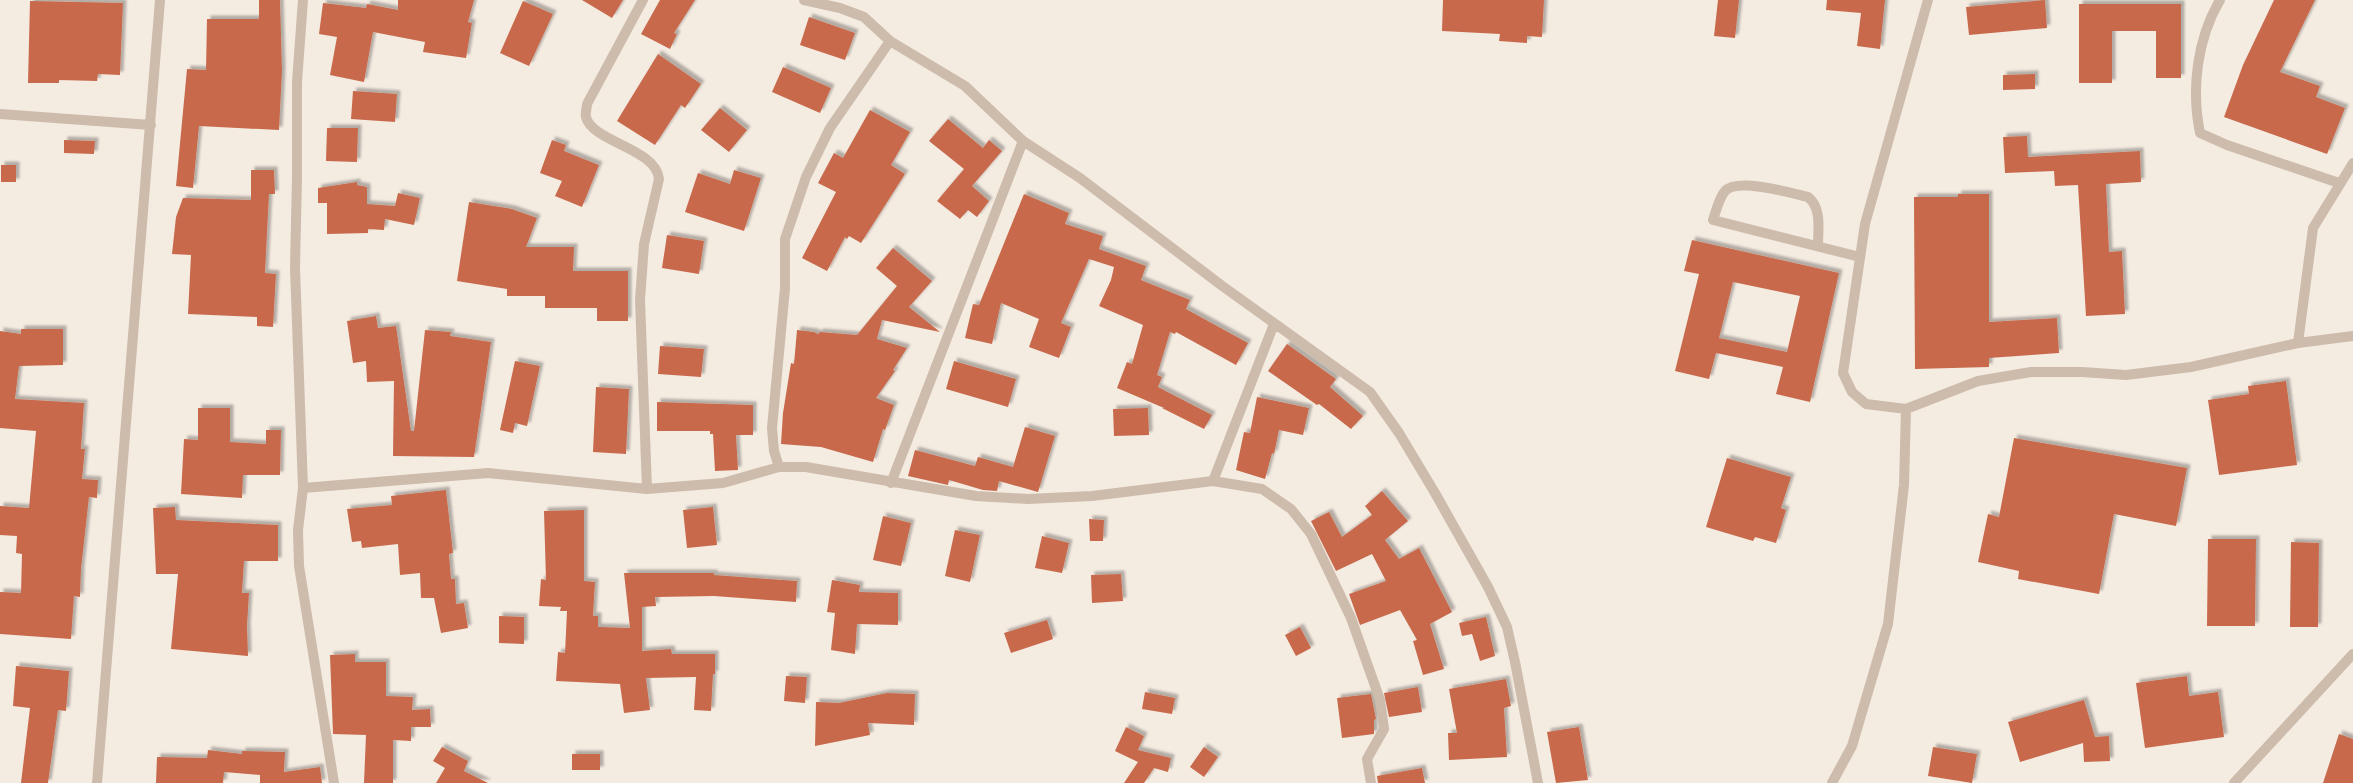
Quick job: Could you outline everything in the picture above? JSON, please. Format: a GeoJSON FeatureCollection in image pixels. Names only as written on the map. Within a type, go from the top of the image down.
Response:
{"type":"FeatureCollection","features":[{"type":"Feature","properties":{"kind":"street"},"geometry":{"type":"LineString","coordinates":[[97,783],[106,645],[160,0]]}},
{"type":"Feature","properties":{"kind":"street"},"geometry":{"type":"LineString","coordinates":[[303,0],[297,82],[297,176],[294,268],[303,488],[298,530],[299,566],[334,783]]}},
{"type":"Feature","properties":{"kind":"street"},"geometry":{"type":"LineString","coordinates":[[643,0],[587,104],[586,117],[592,127],[643,157],[653,165],[659,174],[644,244],[640,300],[647,489]]}},
{"type":"Feature","properties":{"kind":"street"},"geometry":{"type":"LineString","coordinates":[[804,0],[840,8],[864,17],[890,41],[965,86],[1023,141],[1080,178],[1274,324],[1370,392],[1399,433],[1435,493],[1488,587],[1507,627],[1516,662],[1538,783]]}},
{"type":"Feature","properties":{"kind":"street"},"geometry":{"type":"LineString","coordinates":[[1928,0],[1865,224],[1843,373],[1852,392],[1866,404],[1906,409],[1978,381],[2031,372],[2082,372],[2126,375],[2191,367],[2298,343],[2353,336]]}},
{"type":"Feature","properties":{"kind":"street"},"geometry":{"type":"LineString","coordinates":[[2220,0],[2212,15],[2201,45],[2196,115],[2200,133],[2227,145],[2339,183]]}},
{"type":"Feature","properties":{"kind":"street"},"geometry":{"type":"LineString","coordinates":[[779,467],[774,451],[772,428],[785,288],[785,239],[806,177],[830,128],[890,41]]}},
{"type":"Feature","properties":{"kind":"street"},"geometry":{"type":"LineString","coordinates":[[0,114],[150,125]]}},
{"type":"Feature","properties":{"kind":"street"},"geometry":{"type":"LineString","coordinates":[[891,483],[1023,141]]}},
{"type":"Feature","properties":{"kind":"street"},"geometry":{"type":"LineString","coordinates":[[2298,343],[2313,228],[2339,183],[2353,163]]}},
{"type":"Feature","properties":{"kind":"street"},"geometry":{"type":"LineString","coordinates":[[1818,246],[1817,210],[1815,202],[1808,196],[1746,185],[1734,185],[1725,191],[1713,220],[1860,257]]}},
{"type":"Feature","properties":{"kind":"street"},"geometry":{"type":"LineString","coordinates":[[1213,481],[1274,324]]}},
{"type":"Feature","properties":{"kind":"street"},"geometry":{"type":"LineString","coordinates":[[1835,780],[1852,746],[1888,624],[1904,485],[1906,409]]}},
{"type":"Feature","properties":{"kind":"street"},"geometry":{"type":"LineString","coordinates":[[303,488],[488,473],[647,489],[723,483],[779,467],[830,470],[891,483],[976,496],[1028,499],[1092,496],[1213,481],[1262,489],[1291,509],[1311,534],[1351,618],[1380,700],[1384,729],[1367,759],[1371,783]]}},
{"type":"Feature","properties":{"kind":"street"},"geometry":{"type":"LineString","coordinates":[[2234,783],[2353,654]]}},
{"type":"Feature","properties":{"kind":"building"},"geometry":{"type":"Polygon","coordinates":[[[259,0],[280,0],[282,71],[279,130],[199,126],[193,188],[176,186],[187,69],[206,70],[207,19],[259,19],[259,0]]]}},
{"type":"Feature","properties":{"kind":"building"},"geometry":{"type":"Polygon","coordinates":[[[398,0],[474,0],[468,22],[472,23],[466,58],[423,52],[425,42],[373,32],[364,82],[330,75],[337,37],[319,34],[323,3],[366,8],[367,4],[398,10],[398,0]]]}},
{"type":"Feature","properties":{"kind":"building"},"geometry":{"type":"Polygon","coordinates":[[[582,0],[623,0],[612,18],[582,0]]]}},
{"type":"Feature","properties":{"kind":"building"},"geometry":{"type":"Polygon","coordinates":[[[660,0],[695,0],[674,33],[677,34],[670,49],[641,34],[660,0]]]}},
{"type":"Feature","properties":{"kind":"building"},"geometry":{"type":"Polygon","coordinates":[[[1443,0],[1544,0],[1542,37],[1527,36],[1527,43],[1499,41],[1500,34],[1442,31],[1443,0]]]}},
{"type":"Feature","properties":{"kind":"building"},"geometry":{"type":"Polygon","coordinates":[[[1718,0],[1739,0],[1735,38],[1714,36],[1718,0]]]}},
{"type":"Feature","properties":{"kind":"building"},"geometry":{"type":"Polygon","coordinates":[[[1827,0],[1885,0],[1880,49],[1857,46],[1861,13],[1826,10],[1827,0]]]}},
{"type":"Feature","properties":{"kind":"building"},"geometry":{"type":"Polygon","coordinates":[[[2045,0],[2047,28],[1969,35],[1966,7],[2045,0]]]}},
{"type":"Feature","properties":{"kind":"building"},"geometry":{"type":"Polygon","coordinates":[[[2274,0],[2315,0],[2280,72],[2320,86],[2316,97],[2345,108],[2327,154],[2224,117],[2243,65],[2274,0]]]}},
{"type":"Feature","properties":{"kind":"building"},"geometry":{"type":"Polygon","coordinates":[[[30,1],[123,3],[120,75],[98,74],[97,81],[59,80],[59,83],[28,83],[30,1]]]}},
{"type":"Feature","properties":{"kind":"building"},"geometry":{"type":"Polygon","coordinates":[[[523,1],[553,14],[529,66],[500,53],[523,1]]]}},
{"type":"Feature","properties":{"kind":"building"},"geometry":{"type":"Polygon","coordinates":[[[2079,4],[2181,4],[2181,78],[2156,78],[2156,31],[2112,31],[2112,83],[2079,83],[2079,4]]]}},
{"type":"Feature","properties":{"kind":"building"},"geometry":{"type":"Polygon","coordinates":[[[809,17],[855,33],[845,60],[800,45],[809,17]]]}},
{"type":"Feature","properties":{"kind":"building"},"geometry":{"type":"Polygon","coordinates":[[[658,54],[701,84],[685,108],[681,105],[655,145],[617,121],[658,54]]]}},
{"type":"Feature","properties":{"kind":"building"},"geometry":{"type":"Polygon","coordinates":[[[783,67],[831,88],[820,113],[772,92],[783,67]]]}},
{"type":"Feature","properties":{"kind":"building"},"geometry":{"type":"Polygon","coordinates":[[[2035,74],[2035,89],[2003,90],[2003,75],[2035,74]]]}},
{"type":"Feature","properties":{"kind":"building"},"geometry":{"type":"Polygon","coordinates":[[[353,91],[397,94],[395,122],[351,119],[353,91]]]}},
{"type":"Feature","properties":{"kind":"building"},"geometry":{"type":"Polygon","coordinates":[[[720,108],[747,130],[729,152],[701,130],[720,108]]]}},
{"type":"Feature","properties":{"kind":"building"},"geometry":{"type":"Polygon","coordinates":[[[870,110],[910,132],[891,165],[905,174],[861,243],[849,236],[847,239],[845,237],[827,271],[802,258],[836,192],[818,183],[834,153],[843,158],[870,110]]]}},
{"type":"Feature","properties":{"kind":"building"},"geometry":{"type":"Polygon","coordinates":[[[948,119],[983,148],[989,140],[1002,151],[972,186],[989,201],[977,217],[968,210],[960,219],[937,201],[964,169],[929,141],[948,119]]]}},
{"type":"Feature","properties":{"kind":"building"},"geometry":{"type":"Polygon","coordinates":[[[327,128],[358,128],[357,162],[326,161],[327,128]]]}},
{"type":"Feature","properties":{"kind":"building"},"geometry":{"type":"Polygon","coordinates":[[[2027,136],[2028,157],[2140,151],[2141,182],[2106,184],[2109,252],[2122,251],[2125,314],[2086,316],[2078,185],[2055,186],[2054,171],[2005,173],[2003,137],[2027,136]]]}},
{"type":"Feature","properties":{"kind":"building"},"geometry":{"type":"Polygon","coordinates":[[[64,140],[95,141],[94,154],[64,153],[64,140]]]}},
{"type":"Feature","properties":{"kind":"building"},"geometry":{"type":"Polygon","coordinates":[[[552,140],[566,145],[564,151],[599,165],[582,207],[555,196],[562,181],[540,173],[552,140]]]}},
{"type":"Feature","properties":{"kind":"building"},"geometry":{"type":"Polygon","coordinates":[[[1,165],[16,165],[16,182],[1,182],[1,165]]]}},
{"type":"Feature","properties":{"kind":"building"},"geometry":{"type":"Polygon","coordinates":[[[251,170],[274,170],[275,194],[269,194],[265,273],[276,274],[273,327],[257,326],[257,317],[188,314],[191,255],[172,254],[176,217],[183,198],[251,200],[251,170]]]}},
{"type":"Feature","properties":{"kind":"building"},"geometry":{"type":"Polygon","coordinates":[[[734,170],[761,178],[744,231],[685,212],[698,173],[730,184],[734,170]]]}},
{"type":"Feature","properties":{"kind":"building"},"geometry":{"type":"Polygon","coordinates":[[[357,182],[357,185],[367,187],[367,204],[395,206],[398,193],[420,198],[414,225],[385,219],[384,230],[368,229],[368,233],[327,234],[327,203],[318,203],[318,188],[357,182]]]}},
{"type":"Feature","properties":{"kind":"building"},"geometry":{"type":"Polygon","coordinates":[[[1024,194],[1069,213],[1065,224],[1103,236],[1099,249],[1146,266],[1141,280],[1190,300],[1186,309],[1248,343],[1236,365],[1176,332],[1175,334],[1170,332],[1157,375],[1162,377],[1158,387],[1212,415],[1204,429],[1162,408],[1164,408],[1117,388],[1127,362],[1132,364],[1143,325],[1099,306],[1111,280],[1114,267],[1089,259],[1061,323],[1071,327],[1059,358],[1029,347],[1039,319],[1001,303],[992,344],[965,338],[973,304],[979,305],[1024,194]]]}},
{"type":"Feature","properties":{"kind":"building"},"geometry":{"type":"Polygon","coordinates":[[[1958,194],[1989,194],[1989,322],[2057,318],[2059,353],[1989,358],[1989,367],[1915,369],[1914,197],[1958,197],[1958,194]]]}},
{"type":"Feature","properties":{"kind":"building"},"geometry":{"type":"Polygon","coordinates":[[[469,202],[512,209],[537,218],[526,247],[574,247],[573,271],[628,271],[628,321],[597,321],[597,308],[545,308],[545,296],[507,296],[507,289],[457,281],[469,202]]]}},
{"type":"Feature","properties":{"kind":"building"},"geometry":{"type":"Polygon","coordinates":[[[667,235],[704,241],[699,274],[662,268],[667,235]]]}},
{"type":"Feature","properties":{"kind":"building"},"geometry":{"type":"Polygon","coordinates":[[[1692,240],[1839,273],[1810,402],[1776,394],[1783,367],[1716,353],[1709,379],[1675,371],[1699,274],[1684,271],[1692,240]],[[1733,282],[1719,338],[1787,352],[1800,296],[1733,282]]]}},
{"type":"Feature","properties":{"kind":"building"},"geometry":{"type":"Polygon","coordinates":[[[893,248],[932,281],[909,307],[940,332],[882,320],[877,339],[907,348],[893,370],[895,371],[876,398],[894,405],[885,430],[883,429],[873,462],[821,447],[781,444],[783,413],[791,363],[794,364],[797,330],[814,332],[818,334],[820,332],[857,335],[897,286],[876,268],[893,248]]]}},
{"type":"Feature","properties":{"kind":"building"},"geometry":{"type":"Polygon","coordinates":[[[376,316],[378,328],[396,326],[411,431],[414,431],[425,330],[451,332],[450,336],[491,342],[474,457],[393,456],[394,381],[367,382],[366,361],[353,363],[347,321],[376,316]]]}},
{"type":"Feature","properties":{"kind":"building"},"geometry":{"type":"Polygon","coordinates":[[[21,329],[63,329],[63,365],[19,366],[15,399],[84,403],[81,449],[85,449],[82,479],[98,480],[97,498],[89,497],[81,569],[80,597],[74,596],[71,639],[0,634],[0,592],[21,593],[22,554],[16,553],[17,536],[0,535],[0,506],[29,508],[36,431],[0,428],[0,331],[21,334],[21,329]]]}},
{"type":"Feature","properties":{"kind":"building"},"geometry":{"type":"Polygon","coordinates":[[[1287,344],[1336,379],[1330,387],[1363,416],[1351,429],[1319,404],[1317,405],[1268,371],[1287,344]]]}},
{"type":"Feature","properties":{"kind":"building"},"geometry":{"type":"Polygon","coordinates":[[[660,346],[704,349],[701,377],[658,374],[660,346]]]}},
{"type":"Feature","properties":{"kind":"building"},"geometry":{"type":"Polygon","coordinates":[[[515,361],[540,366],[527,426],[515,423],[513,433],[500,430],[515,361]]]}},
{"type":"Feature","properties":{"kind":"building"},"geometry":{"type":"Polygon","coordinates":[[[954,361],[1016,379],[1008,407],[946,389],[954,361]]]}},
{"type":"Feature","properties":{"kind":"building"},"geometry":{"type":"Polygon","coordinates":[[[2286,381],[2297,465],[2219,475],[2208,400],[2249,394],[2248,386],[2286,381]]]}},
{"type":"Feature","properties":{"kind":"building"},"geometry":{"type":"Polygon","coordinates":[[[596,387],[629,389],[626,454],[593,452],[596,387]]]}},
{"type":"Feature","properties":{"kind":"building"},"geometry":{"type":"Polygon","coordinates":[[[1257,397],[1309,408],[1303,435],[1279,430],[1274,454],[1272,453],[1265,479],[1236,470],[1244,432],[1250,433],[1257,397]]]}},
{"type":"Feature","properties":{"kind":"building"},"geometry":{"type":"Polygon","coordinates":[[[657,402],[753,405],[753,435],[736,435],[738,470],[715,471],[713,434],[710,434],[710,431],[657,431],[657,402]]]}},
{"type":"Feature","properties":{"kind":"building"},"geometry":{"type":"Polygon","coordinates":[[[198,408],[230,408],[230,442],[266,444],[266,430],[281,430],[280,475],[243,475],[242,498],[181,494],[184,439],[198,440],[198,408]]]}},
{"type":"Feature","properties":{"kind":"building"},"geometry":{"type":"Polygon","coordinates":[[[1148,408],[1149,435],[1114,436],[1113,409],[1148,408]]]}},
{"type":"Feature","properties":{"kind":"building"},"geometry":{"type":"Polygon","coordinates":[[[1025,427],[1055,436],[1038,492],[999,481],[997,491],[983,490],[949,480],[948,485],[908,476],[915,450],[975,466],[978,457],[1013,467],[1025,427]]]}},
{"type":"Feature","properties":{"kind":"building"},"geometry":{"type":"Polygon","coordinates":[[[2014,438],[2187,468],[2176,526],[2114,514],[2099,594],[2018,579],[2019,571],[1978,562],[1988,514],[1999,517],[2014,438]]]}},
{"type":"Feature","properties":{"kind":"building"},"geometry":{"type":"Polygon","coordinates":[[[1727,458],[1791,477],[1781,508],[1786,510],[1776,543],[1755,537],[1753,541],[1706,527],[1727,458]]]}},
{"type":"Feature","properties":{"kind":"building"},"geometry":{"type":"Polygon","coordinates":[[[446,490],[453,553],[449,554],[451,579],[455,579],[456,604],[464,603],[468,628],[441,633],[434,598],[421,598],[420,573],[400,575],[398,544],[362,548],[361,541],[352,542],[347,509],[392,505],[391,496],[446,490]]]}},
{"type":"Feature","properties":{"kind":"building"},"geometry":{"type":"Polygon","coordinates":[[[1382,491],[1408,521],[1385,540],[1399,559],[1419,548],[1452,612],[1430,624],[1444,669],[1423,675],[1413,641],[1417,640],[1400,610],[1360,625],[1349,594],[1386,581],[1372,554],[1336,571],[1311,521],[1329,512],[1342,537],[1372,515],[1365,506],[1382,491]]]}},
{"type":"Feature","properties":{"kind":"building"},"geometry":{"type":"Polygon","coordinates":[[[175,507],[176,520],[278,525],[278,561],[244,561],[242,593],[249,593],[247,626],[248,656],[171,649],[178,574],[156,574],[153,508],[175,507]]]}},
{"type":"Feature","properties":{"kind":"building"},"geometry":{"type":"Polygon","coordinates":[[[713,507],[717,545],[687,548],[683,510],[713,507]]]}},
{"type":"Feature","properties":{"kind":"building"},"geometry":{"type":"Polygon","coordinates":[[[584,510],[584,581],[595,582],[593,616],[598,616],[598,627],[630,628],[624,573],[714,573],[714,575],[797,581],[796,602],[714,596],[655,597],[656,606],[642,607],[642,651],[671,649],[672,654],[715,654],[715,674],[713,674],[711,711],[694,710],[696,677],[646,678],[650,710],[624,713],[620,684],[556,681],[558,652],[565,653],[567,611],[560,611],[561,607],[539,606],[541,579],[546,580],[544,511],[584,510]]]}},
{"type":"Feature","properties":{"kind":"building"},"geometry":{"type":"Polygon","coordinates":[[[883,516],[911,523],[901,566],[873,560],[883,516]]]}},
{"type":"Feature","properties":{"kind":"building"},"geometry":{"type":"Polygon","coordinates":[[[1089,519],[1104,520],[1103,541],[1090,541],[1089,519]]]}},
{"type":"Feature","properties":{"kind":"building"},"geometry":{"type":"Polygon","coordinates":[[[955,530],[980,535],[970,582],[945,576],[955,530]]]}},
{"type":"Feature","properties":{"kind":"building"},"geometry":{"type":"Polygon","coordinates":[[[1042,536],[1069,543],[1062,573],[1035,568],[1042,536]]]}},
{"type":"Feature","properties":{"kind":"building"},"geometry":{"type":"Polygon","coordinates":[[[2208,539],[2256,539],[2255,626],[2207,626],[2208,539]]]}},
{"type":"Feature","properties":{"kind":"building"},"geometry":{"type":"Polygon","coordinates":[[[2291,542],[2319,543],[2318,627],[2290,627],[2291,542]]]}},
{"type":"Feature","properties":{"kind":"building"},"geometry":{"type":"Polygon","coordinates":[[[1121,574],[1123,601],[1092,603],[1091,575],[1121,574]]]}},
{"type":"Feature","properties":{"kind":"building"},"geometry":{"type":"Polygon","coordinates":[[[832,580],[860,585],[859,592],[898,593],[898,625],[857,624],[855,654],[831,650],[835,613],[827,612],[832,580]]]}},
{"type":"Feature","properties":{"kind":"building"},"geometry":{"type":"Polygon","coordinates":[[[499,616],[524,617],[524,644],[499,643],[499,616]]]}},
{"type":"Feature","properties":{"kind":"building"},"geometry":{"type":"Polygon","coordinates":[[[1486,617],[1495,656],[1480,661],[1472,634],[1462,636],[1459,623],[1486,617]]]}},
{"type":"Feature","properties":{"kind":"building"},"geometry":{"type":"Polygon","coordinates":[[[1047,620],[1053,639],[1011,653],[1004,633],[1047,620]]]}},
{"type":"Feature","properties":{"kind":"building"},"geometry":{"type":"Polygon","coordinates":[[[1300,627],[1311,648],[1296,656],[1285,635],[1300,627]]]}},
{"type":"Feature","properties":{"kind":"building"},"geometry":{"type":"Polygon","coordinates":[[[355,654],[355,662],[386,662],[386,696],[413,697],[412,710],[430,709],[431,727],[411,727],[411,741],[393,740],[393,783],[364,783],[366,735],[333,734],[330,655],[355,654]]]}},
{"type":"Feature","properties":{"kind":"building"},"geometry":{"type":"Polygon","coordinates":[[[16,666],[69,671],[66,711],[58,710],[48,783],[21,783],[30,708],[13,706],[16,666]]]}},
{"type":"Feature","properties":{"kind":"building"},"geometry":{"type":"Polygon","coordinates":[[[786,676],[807,677],[805,703],[784,701],[786,676]]]}},
{"type":"Feature","properties":{"kind":"building"},"geometry":{"type":"Polygon","coordinates":[[[2187,676],[2189,696],[2218,692],[2224,737],[2145,748],[2136,683],[2187,676]]]}},
{"type":"Feature","properties":{"kind":"building"},"geometry":{"type":"Polygon","coordinates":[[[1506,679],[1511,706],[1504,708],[1507,757],[1449,760],[1448,733],[1457,733],[1449,689],[1506,679]]]}},
{"type":"Feature","properties":{"kind":"building"},"geometry":{"type":"Polygon","coordinates":[[[1418,687],[1422,712],[1389,717],[1384,693],[1418,687]]]}},
{"type":"Feature","properties":{"kind":"building"},"geometry":{"type":"Polygon","coordinates":[[[1145,692],[1175,698],[1172,714],[1142,709],[1145,692]]]}},
{"type":"Feature","properties":{"kind":"building"},"geometry":{"type":"Polygon","coordinates":[[[887,693],[915,694],[914,725],[868,723],[870,735],[815,746],[816,702],[839,703],[887,693]]]}},
{"type":"Feature","properties":{"kind":"building"},"geometry":{"type":"Polygon","coordinates":[[[1371,694],[1376,719],[1374,720],[1374,734],[1342,738],[1337,698],[1371,694]]]}},
{"type":"Feature","properties":{"kind":"building"},"geometry":{"type":"Polygon","coordinates":[[[2084,700],[2095,737],[2109,736],[2110,761],[2084,762],[2083,743],[2020,762],[2008,722],[2084,700]]]}},
{"type":"Feature","properties":{"kind":"building"},"geometry":{"type":"Polygon","coordinates":[[[1126,727],[1144,736],[1138,750],[1171,758],[1168,772],[1154,768],[1144,783],[1124,783],[1138,762],[1115,751],[1126,727]]]}},
{"type":"Feature","properties":{"kind":"building"},"geometry":{"type":"Polygon","coordinates":[[[1579,727],[1588,780],[1556,783],[1547,732],[1579,727]]]}},
{"type":"Feature","properties":{"kind":"building"},"geometry":{"type":"Polygon","coordinates":[[[2339,734],[2353,739],[2353,783],[2323,783],[2339,734]]]}},
{"type":"Feature","properties":{"kind":"building"},"geometry":{"type":"Polygon","coordinates":[[[442,747],[468,761],[464,771],[488,783],[436,783],[445,768],[433,761],[442,747]]]}},
{"type":"Feature","properties":{"kind":"building"},"geometry":{"type":"Polygon","coordinates":[[[1204,747],[1218,757],[1204,777],[1190,767],[1204,747]]]}},
{"type":"Feature","properties":{"kind":"building"},"geometry":{"type":"Polygon","coordinates":[[[1933,747],[1977,754],[1972,783],[1928,776],[1933,747]]]}},
{"type":"Feature","properties":{"kind":"building"},"geometry":{"type":"Polygon","coordinates":[[[208,750],[242,754],[242,751],[285,752],[284,772],[320,767],[322,783],[260,783],[260,775],[224,772],[223,783],[156,783],[157,757],[207,758],[208,750]]]}},
{"type":"Feature","properties":{"kind":"building"},"geometry":{"type":"Polygon","coordinates":[[[572,754],[600,754],[600,770],[572,770],[572,754]]]}},
{"type":"Feature","properties":{"kind":"building"},"geometry":{"type":"Polygon","coordinates":[[[1422,768],[1425,783],[1378,783],[1377,776],[1422,768]]]}}]}
